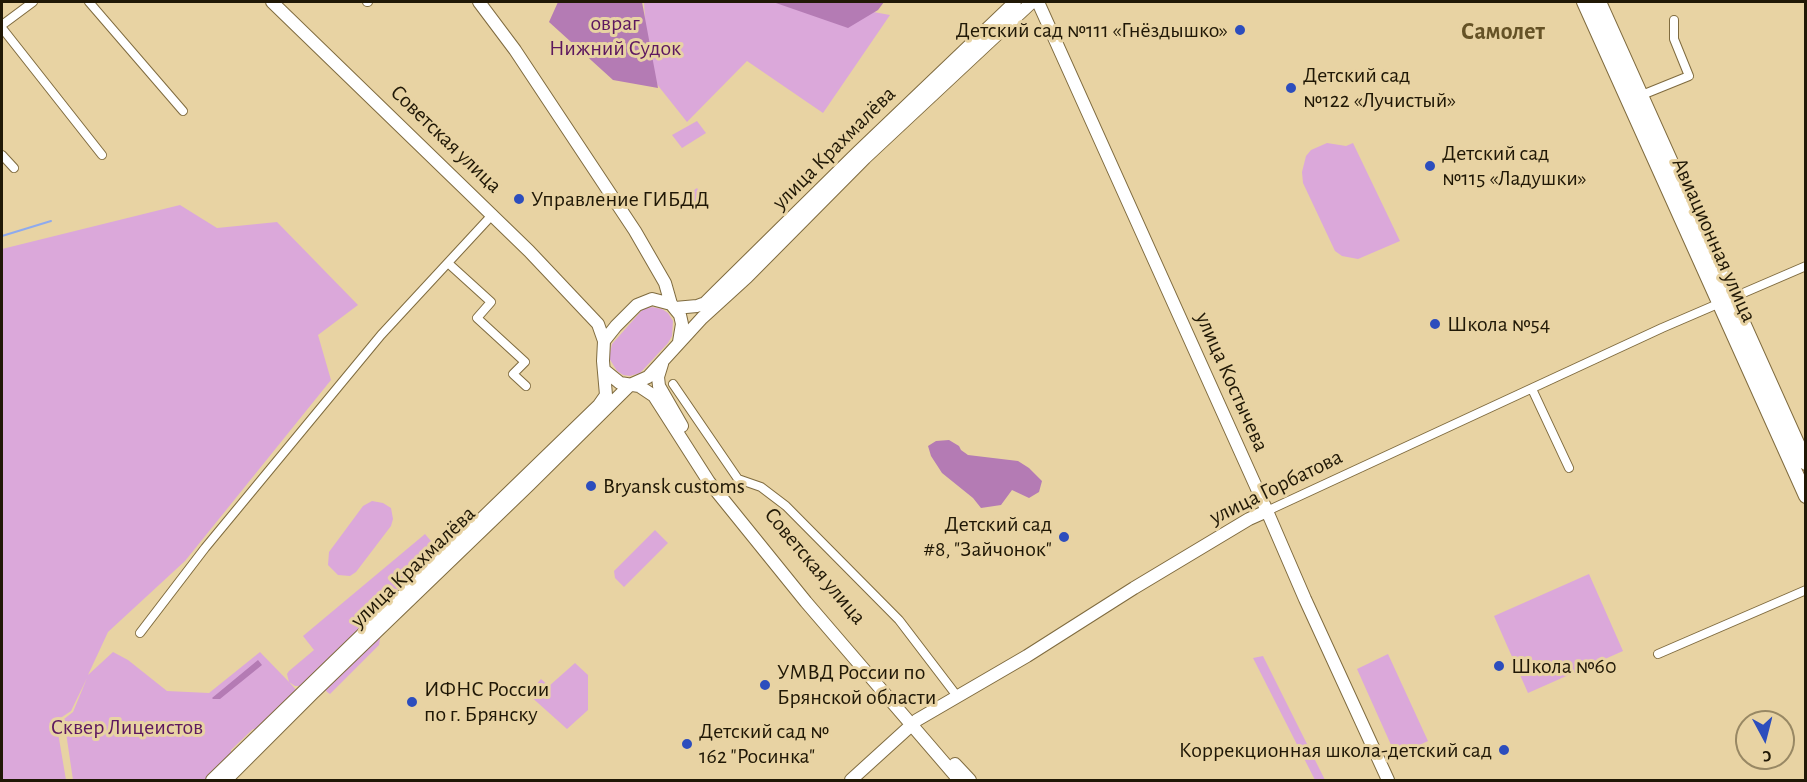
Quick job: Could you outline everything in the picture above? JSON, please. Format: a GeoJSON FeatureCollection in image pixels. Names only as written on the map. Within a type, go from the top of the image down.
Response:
{"type":"FeatureCollection","features":[{"type":"Feature","properties":{"kind":"main road","name":"Советская улица"},"geometry":{"type":"LineString","coordinates":[[272,2],[493,214],[598,324],[604,341]]}},
{"type":"Feature","properties":{"kind":"main road"},"geometry":{"type":"LineString","coordinates":[[479,2],[522,60],[635,231],[665,284],[673,306],[680,315],[682,324],[678,343],[648,377],[630,385],[620,383],[604,370]]}},
{"type":"Feature","properties":{"kind":"main road","name":"улица Крахмалёва"},"geometry":{"type":"LineString","coordinates":[[673,306],[697,306],[705,303],[1015,2]]}},
{"type":"Feature","properties":{"kind":"main road","name":"улица Крахмалёва"},"geometry":{"type":"LineString","coordinates":[[678,343],[865,158],[1032,2]]}},
{"type":"Feature","properties":{"kind":"main road","name":"улица Костычева"},"geometry":{"type":"LineString","coordinates":[[1038,2],[1388,780]]}},
{"type":"Feature","properties":{"kind":"main road","name":"Авиационная улица"},"geometry":{"type":"LineString","coordinates":[[1584,2],[1634,98],[1726,301],[1806,463]]}},
{"type":"Feature","properties":{"kind":"main road","name":"Авиационная улица"},"geometry":{"type":"LineString","coordinates":[[1599,2],[1634,98]]}},
{"type":"Feature","properties":{"kind":"main road"},"geometry":{"type":"LineString","coordinates":[[212,780],[599,405],[606,395],[602,350],[604,341],[616,326],[642,302],[657,300],[673,306]]}},
{"type":"Feature","properties":{"kind":"main road","name":"Авиационная улица"},"geometry":{"type":"LineString","coordinates":[[1726,301],[1806,496]]}},
{"type":"Feature","properties":{"kind":"main road","name":"Советская улица"},"geometry":{"type":"LineString","coordinates":[[663,361],[658,377],[659,386],[686,433],[716,478],[959,780]]}},
{"type":"Feature","properties":{"kind":"main road","name":"Советская улица"},"geometry":{"type":"LineString","coordinates":[[630,385],[646,389],[654,396],[696,465],[731,510],[914,723],[970,780]]}},
{"type":"Feature","properties":{"kind":"main road","name":"улица Крахмалёва"},"geometry":{"type":"LineString","coordinates":[[226,780],[630,385]]}},
{"type":"Feature","properties":{"kind":"main road","name":"улица Горбатова"},"geometry":{"type":"LineString","coordinates":[[851,780],[914,723],[1240,524],[1267,511]]}},
{"type":"Feature","properties":{"kind":"street"},"geometry":{"type":"LineString","coordinates":[[33,2],[2,27],[102,155]]}},
{"type":"Feature","properties":{"kind":"street"},"geometry":{"type":"LineString","coordinates":[[89,2],[183,111]]}},
{"type":"Feature","properties":{"kind":"street"},"geometry":{"type":"LineString","coordinates":[[1634,98],[1689,76],[1674,39],[1674,20]]}},
{"type":"Feature","properties":{"kind":"street"},"geometry":{"type":"LineString","coordinates":[[2,155],[14,168]]}},
{"type":"Feature","properties":{"kind":"street"},"geometry":{"type":"LineString","coordinates":[[140,633],[293,439],[381,335],[493,214]]}},
{"type":"Feature","properties":{"kind":"street"},"geometry":{"type":"LineString","coordinates":[[448,263],[490,303],[477,318],[525,362],[513,374],[526,387]]}},
{"type":"Feature","properties":{"kind":"street","name":"улица Горбатова"},"geometry":{"type":"LineString","coordinates":[[1267,511],[1662,328],[1806,266]]}},
{"type":"Feature","properties":{"kind":"street"},"geometry":{"type":"LineString","coordinates":[[673,384],[738,479],[761,487],[786,506],[899,620],[957,696]]}},
{"type":"Feature","properties":{"kind":"street"},"geometry":{"type":"LineString","coordinates":[[1532,389],[1569,468]]}},
{"type":"Feature","properties":{"kind":"street"},"geometry":{"type":"LineString","coordinates":[[1658,654],[1806,590]]}},
{"type":"Feature","properties":{"kind":"green space","name":"овраг Нижний Судок"},"geometry":{"type":"Polygon","coordinates":[[[558,2],[642,2],[658,88],[613,80],[549,22],[558,2]]]}},
{"type":"Feature","properties":{"kind":"green space"},"geometry":{"type":"Polygon","coordinates":[[[644,2],[818,2],[890,15],[823,113],[747,61],[687,122],[648,73],[644,2]]]}},
{"type":"Feature","properties":{"kind":"green space"},"geometry":{"type":"Polygon","coordinates":[[[773,2],[884,2],[878,10],[848,28],[773,2]]]}},
{"type":"Feature","properties":{"kind":"green space"},"geometry":{"type":"Polygon","coordinates":[[[697,121],[706,133],[682,148],[672,135],[697,121]]]}},
{"type":"Feature","properties":{"kind":"green space"},"geometry":{"type":"Polygon","coordinates":[[[1327,143],[1346,146],[1353,143],[1400,241],[1358,259],[1342,256],[1335,251],[1303,183],[1302,172],[1306,156],[1311,150],[1327,143]]]}},
{"type":"Feature","properties":{"kind":"green space"},"geometry":{"type":"Polygon","coordinates":[[[697,188],[707,203],[697,210],[684,197],[697,188]]]}},
{"type":"Feature","properties":{"kind":"green space","name":"Сквер Лицеистов"},"geometry":{"type":"Polygon","coordinates":[[[180,205],[217,228],[277,222],[358,305],[318,335],[331,380],[185,561],[108,632],[88,675],[113,652],[128,660],[167,691],[209,693],[260,652],[298,692],[259,730],[253,729],[231,750],[231,758],[204,780],[73,780],[64,719],[73,712],[87,678],[71,711],[56,721],[66,780],[2,780],[2,249],[180,205]]]}},
{"type":"Feature","properties":{"kind":"green space"},"geometry":{"type":"Polygon","coordinates":[[[652,307],[668,313],[673,321],[672,336],[640,373],[630,376],[623,375],[617,371],[609,358],[612,344],[643,309],[652,307]]]}},
{"type":"Feature","properties":{"kind":"green space"},"geometry":{"type":"Polygon","coordinates":[[[949,440],[968,455],[1018,461],[1042,481],[1039,492],[1029,498],[1012,490],[1001,505],[981,508],[973,498],[942,473],[931,456],[928,446],[936,441],[949,440]]]}},
{"type":"Feature","properties":{"kind":"green space"},"geometry":{"type":"Polygon","coordinates":[[[372,501],[383,503],[391,508],[393,519],[391,526],[356,572],[350,576],[338,575],[328,565],[329,552],[363,506],[372,501]]]}},
{"type":"Feature","properties":{"kind":"green space"},"geometry":{"type":"Polygon","coordinates":[[[655,530],[668,543],[624,587],[615,578],[614,571],[655,530]]]}},
{"type":"Feature","properties":{"kind":"green space"},"geometry":{"type":"Polygon","coordinates":[[[425,534],[436,547],[435,558],[301,686],[295,686],[289,682],[287,674],[289,671],[314,650],[303,636],[425,534]]]}},
{"type":"Feature","properties":{"kind":"green space"},"geometry":{"type":"Polygon","coordinates":[[[1589,574],[1623,651],[1528,693],[1494,616],[1589,574]]]}},
{"type":"Feature","properties":{"kind":"green space"},"geometry":{"type":"Polygon","coordinates":[[[381,633],[379,645],[330,694],[327,692],[325,689],[381,633]]]}},
{"type":"Feature","properties":{"kind":"green space"},"geometry":{"type":"Polygon","coordinates":[[[1388,654],[1428,741],[1396,756],[1357,669],[1388,654]]]}},
{"type":"Feature","properties":{"kind":"green space"},"geometry":{"type":"Polygon","coordinates":[[[1263,656],[1325,780],[1315,780],[1253,658],[1263,656]]]}},
{"type":"Feature","properties":{"kind":"green space"},"geometry":{"type":"Polygon","coordinates":[[[258,660],[262,665],[220,699],[212,698],[258,660]]]}},
{"type":"Feature","properties":{"kind":"green space"},"geometry":{"type":"Polygon","coordinates":[[[575,663],[588,675],[588,710],[567,729],[528,694],[541,679],[549,686],[575,663]]]}},
{"type":"Feature","properties":{"kind":"waterway"},"geometry":{"type":"LineString","coordinates":[[2,236],[51,221]]}},
{"type":"Feature","properties":{"kind":"place","name":"Детский сад №111 «Гнёздышко»"},"geometry":{"type":"Point","coordinates":[1240,30]}},
{"type":"Feature","properties":{"kind":"place","name":"Детский сад №122 «Лучистый»"},"geometry":{"type":"Point","coordinates":[1291,88]}},
{"type":"Feature","properties":{"kind":"place","name":"Детский сад №115 «Ладушки»"},"geometry":{"type":"Point","coordinates":[1430,166]}},
{"type":"Feature","properties":{"kind":"place","name":"Управление ГИБДД"},"geometry":{"type":"Point","coordinates":[519,199]}},
{"type":"Feature","properties":{"kind":"place","name":"Школа №54"},"geometry":{"type":"Point","coordinates":[1435,324]}},
{"type":"Feature","properties":{"kind":"place","name":"Bryansk customs"},"geometry":{"type":"Point","coordinates":[591,486]}},
{"type":"Feature","properties":{"kind":"place","name":"Детский сад #8, \"Зайчонок\""},"geometry":{"type":"Point","coordinates":[1064,537]}},
{"type":"Feature","properties":{"kind":"place","name":"Школа №60"},"geometry":{"type":"Point","coordinates":[1499,666]}},
{"type":"Feature","properties":{"kind":"place","name":"УМВД России по Брянской области"},"geometry":{"type":"Point","coordinates":[765,685]}},
{"type":"Feature","properties":{"kind":"place","name":"ИФНС России по г. Брянску"},"geometry":{"type":"Point","coordinates":[412,702]}},
{"type":"Feature","properties":{"kind":"place","name":"Детский сад № 162 \"Росинка\""},"geometry":{"type":"Point","coordinates":[687,744]}},
{"type":"Feature","properties":{"kind":"place","name":"Коррекционная школа-детский сад"},"geometry":{"type":"Point","coordinates":[1504,750]}},
{"type":"Feature","properties":{"kind":"district","name":"Самолет"},"geometry":{"type":"Point","coordinates":[1503,32]}}]}
